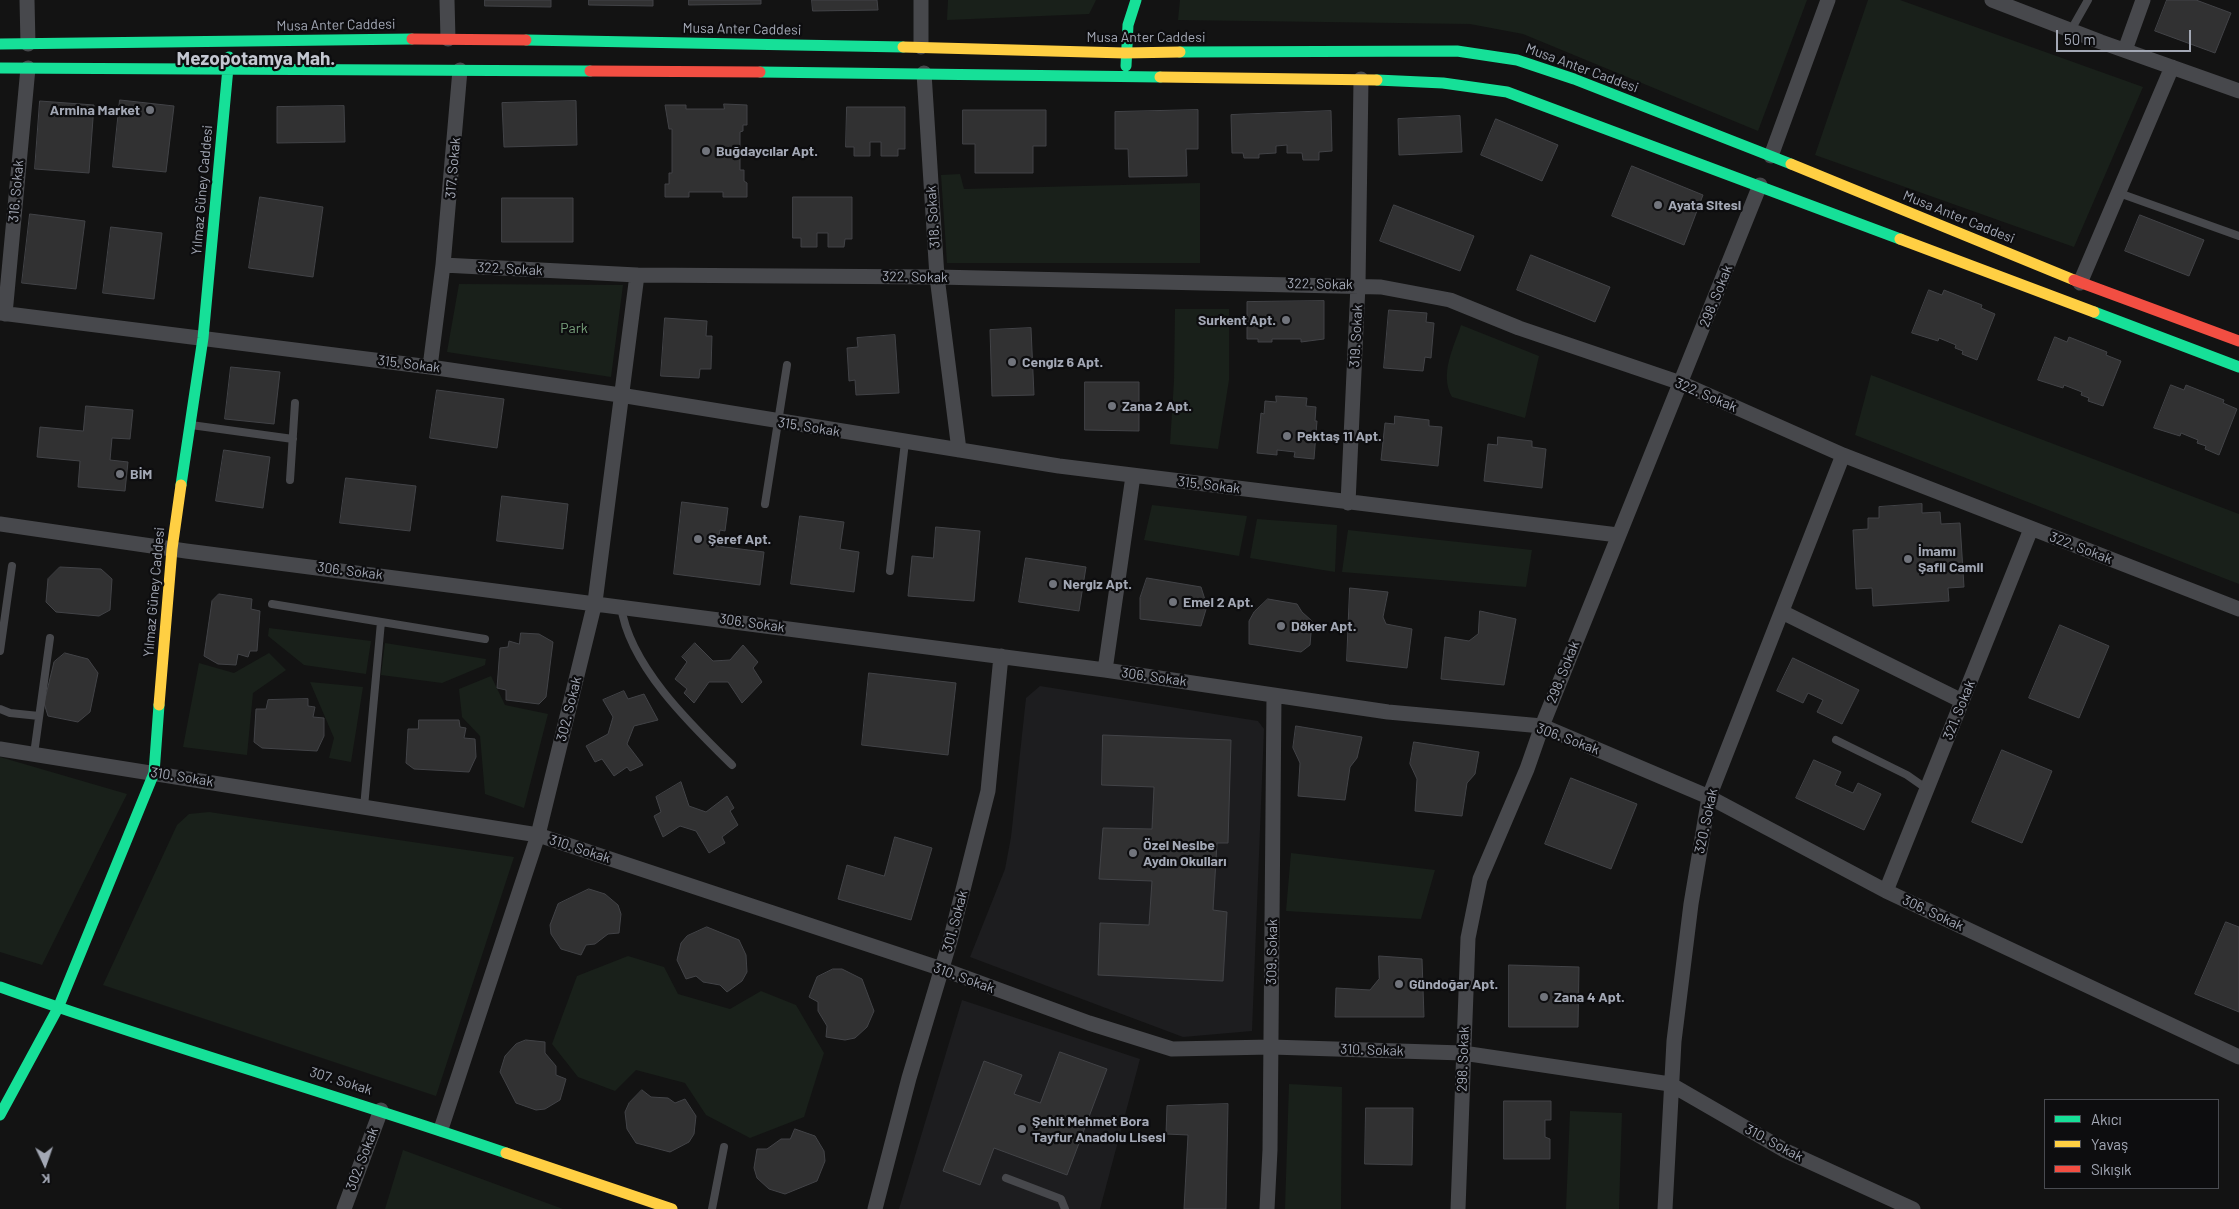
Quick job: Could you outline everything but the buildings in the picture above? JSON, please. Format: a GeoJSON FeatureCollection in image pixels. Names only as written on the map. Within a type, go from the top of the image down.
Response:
{"type":"FeatureCollection","features":[{"type":"Feature","properties":{"kind":"main road"},"geometry":{"type":"LineString","coordinates":[[1126,77],[1125,53],[1128,25],[1136,0]]}},
{"type":"Feature","properties":{"kind":"main road","name":"Musa Anter Caddesi"},"geometry":{"type":"LineString","coordinates":[[0,44],[448,39],[921,47],[1125,53],[1331,50],[1457,51],[1517,60],[1574,79],[1771,156],[2080,283],[2239,341]]}},
{"type":"Feature","properties":{"kind":"main road","name":"Yılmaz Güney Caddesi"},"geometry":{"type":"LineString","coordinates":[[0,1115],[58,1008],[154,772],[172,549],[203,338],[230,42]]}},
{"type":"Feature","properties":{"kind":"main road"},"geometry":{"type":"LineString","coordinates":[[0,68],[924,73],[1361,79],[1443,83],[1507,92],[1760,185],[2239,367]]}},
{"type":"Feature","properties":{"kind":"main road","name":"307. Sokak"},"geometry":{"type":"LineString","coordinates":[[0,987],[58,1008],[381,1110],[672,1209]]}},
{"type":"Feature","properties":{"kind":"street"},"geometry":{"type":"LineString","coordinates":[[27,0],[28,44]]}},
{"type":"Feature","properties":{"kind":"street"},"geometry":{"type":"LineString","coordinates":[[447,0],[448,39]]}},
{"type":"Feature","properties":{"kind":"street"},"geometry":{"type":"LineString","coordinates":[[921,0],[921,47]]}},
{"type":"Feature","properties":{"kind":"street"},"geometry":{"type":"LineString","coordinates":[[1771,156],[1828,0]]}},
{"type":"Feature","properties":{"kind":"street"},"geometry":{"type":"LineString","coordinates":[[1992,0],[2239,91]]}},
{"type":"Feature","properties":{"kind":"street"},"geometry":{"type":"LineString","coordinates":[[2125,50],[2143,0]]}},
{"type":"Feature","properties":{"kind":"street"},"geometry":{"type":"LineString","coordinates":[[2080,283],[2172,67]]}},
{"type":"Feature","properties":{"kind":"street","name":"316. Sokak"},"geometry":{"type":"LineString","coordinates":[[2,314],[28,68]]}},
{"type":"Feature","properties":{"kind":"street","name":"317. Sokak"},"geometry":{"type":"LineString","coordinates":[[443,265],[460,70]]}},
{"type":"Feature","properties":{"kind":"street","name":"318. Sokak"},"geometry":{"type":"LineString","coordinates":[[924,73],[937,277],[959,450]]}},
{"type":"Feature","properties":{"kind":"street","name":"319. Sokak"},"geometry":{"type":"LineString","coordinates":[[1348,503],[1358,285],[1361,79]]}},
{"type":"Feature","properties":{"kind":"street","name":"298. Sokak"},"geometry":{"type":"LineString","coordinates":[[1458,1209],[1468,938],[1480,879],[1527,769],[1542,726],[1618,535],[1760,185]]}},
{"type":"Feature","properties":{"kind":"street"},"geometry":{"type":"LineString","coordinates":[[430,367],[443,265]]}},
{"type":"Feature","properties":{"kind":"street","name":"322. Sokak"},"geometry":{"type":"LineString","coordinates":[[443,265],[637,275],[937,277],[1382,286],[1450,300],[1520,328],[1681,383],[1843,455],[2239,609]]}},
{"type":"Feature","properties":{"kind":"street","name":"302. Sokak"},"geometry":{"type":"LineString","coordinates":[[441,1130],[538,835],[596,602],[620,395],[637,275]]}},
{"type":"Feature","properties":{"kind":"street","name":"315. Sokak"},"geometry":{"type":"LineString","coordinates":[[2,314],[430,367],[1133,476],[1618,535]]}},
{"type":"Feature","properties":{"kind":"street","name":"320. Sokak"},"geometry":{"type":"LineString","coordinates":[[1664,1209],[1670,1084],[1691,904],[1709,797],[1843,455]]}},
{"type":"Feature","properties":{"kind":"street"},"geometry":{"type":"LineString","coordinates":[[1105,670],[1133,476]]}},
{"type":"Feature","properties":{"kind":"street","name":"306. Sokak"},"geometry":{"type":"LineString","coordinates":[[0,524],[172,549],[596,602],[1105,670],[1388,712],[1542,726],[1709,797],[1886,891],[2239,1057]]}},
{"type":"Feature","properties":{"kind":"street","name":"321. Sokak"},"geometry":{"type":"LineString","coordinates":[[1886,891],[2031,529]]}},
{"type":"Feature","properties":{"kind":"street"},"geometry":{"type":"LineString","coordinates":[[1782,612],[1962,701]]}},
{"type":"Feature","properties":{"kind":"street","name":"301. Sokak"},"geometry":{"type":"LineString","coordinates":[[875,1209],[909,1078],[942,969],[988,791],[1000,656]]}},
{"type":"Feature","properties":{"kind":"street","name":"309. Sokak"},"geometry":{"type":"LineString","coordinates":[[1267,1209],[1271,1047],[1274,695]]}},
{"type":"Feature","properties":{"kind":"street","name":"310. Sokak"},"geometry":{"type":"LineString","coordinates":[[0,749],[154,772],[538,835],[942,969],[1089,1023],[1172,1049],[1271,1047],[1463,1053],[1670,1084],[1786,1151],[1913,1209]]}},
{"type":"Feature","properties":{"kind":"street","name":"302. Sokak"},"geometry":{"type":"LineString","coordinates":[[344,1209],[381,1110]]}},
{"type":"Feature","properties":{"kind":"lane"},"geometry":{"type":"LineString","coordinates":[[2071,30],[2088,0]]}},
{"type":"Feature","properties":{"kind":"lane"},"geometry":{"type":"LineString","coordinates":[[2119,193],[2239,236]]}},
{"type":"Feature","properties":{"kind":"lane"},"geometry":{"type":"LineString","coordinates":[[765,504],[787,365]]}},
{"type":"Feature","properties":{"kind":"lane"},"geometry":{"type":"LineString","coordinates":[[290,480],[295,403]]}},
{"type":"Feature","properties":{"kind":"lane"},"geometry":{"type":"LineString","coordinates":[[190,425],[292,439]]}},
{"type":"Feature","properties":{"kind":"lane"},"geometry":{"type":"LineString","coordinates":[[890,571],[905,442]]}},
{"type":"Feature","properties":{"kind":"lane"},"geometry":{"type":"LineString","coordinates":[[0,651],[12,566]]}},
{"type":"Feature","properties":{"kind":"lane"},"geometry":{"type":"LineString","coordinates":[[272,604],[485,639]]}},
{"type":"Feature","properties":{"kind":"lane"},"geometry":{"type":"LineString","coordinates":[[621,606],[624,627],[641,662],[670,698],[732,765]]}},
{"type":"Feature","properties":{"kind":"lane"},"geometry":{"type":"LineString","coordinates":[[364,807],[381,622]]}},
{"type":"Feature","properties":{"kind":"lane"},"geometry":{"type":"LineString","coordinates":[[34,754],[50,638]]}},
{"type":"Feature","properties":{"kind":"lane"},"geometry":{"type":"LineString","coordinates":[[0,708],[10,713],[39,716]]}},
{"type":"Feature","properties":{"kind":"lane"},"geometry":{"type":"LineString","coordinates":[[1836,740],[1907,775],[1927,789]]}},
{"type":"Feature","properties":{"kind":"lane"},"geometry":{"type":"LineString","coordinates":[[712,1209],[724,1147]]}},
{"type":"Feature","properties":{"kind":"lane"},"geometry":{"type":"LineString","coordinates":[[1006,1178],[1061,1199],[1065,1209]]}},
{"type":"Feature","properties":{"kind":"shaded area","name":"Özel Nesibe Aydın Okulları"},"geometry":{"type":"Polygon","coordinates":[[[1040,686],[1258,721],[1264,729],[1252,1031],[1183,1037],[970,957],[1005,869],[1011,837],[1026,698],[1040,686]]]}},
{"type":"Feature","properties":{"kind":"shaded area","name":"Şehit Mehmet Bora Tayfur Anadolu Lisesi"},"geometry":{"type":"Polygon","coordinates":[[[962,1000],[1140,1059],[1100,1209],[899,1209],[962,1000]]]}},
{"type":"Feature","properties":{"kind":"green space"},"geometry":{"type":"Polygon","coordinates":[[[948,0],[1096,0],[1089,14],[947,20],[948,0]]]}},
{"type":"Feature","properties":{"kind":"green space"},"geometry":{"type":"Polygon","coordinates":[[[1180,0],[1807,0],[1758,131],[1523,34],[1470,24],[1178,20],[1180,0]]]}},
{"type":"Feature","properties":{"kind":"green space"},"geometry":{"type":"Polygon","coordinates":[[[1868,0],[1900,0],[2143,87],[2074,247],[1815,155],[1868,0]]]}},
{"type":"Feature","properties":{"kind":"green space"},"geometry":{"type":"Polygon","coordinates":[[[960,174],[964,189],[1200,183],[1200,263],[947,263],[941,175],[960,174]]]}},
{"type":"Feature","properties":{"kind":"green space","name":"Park"},"geometry":{"type":"Polygon","coordinates":[[[459,284],[623,285],[611,377],[447,352],[459,284]]]}},
{"type":"Feature","properties":{"kind":"green space"},"geometry":{"type":"Polygon","coordinates":[[[1175,309],[1229,309],[1229,380],[1218,449],[1170,444],[1174,381],[1175,309]]]}},
{"type":"Feature","properties":{"kind":"green space"},"geometry":{"type":"Polygon","coordinates":[[[1461,325],[1539,356],[1525,418],[1452,397],[1448,388],[1447,370],[1461,325]]]}},
{"type":"Feature","properties":{"kind":"green space"},"geometry":{"type":"Polygon","coordinates":[[[1871,375],[2239,514],[2239,584],[1855,435],[1871,375]]]}},
{"type":"Feature","properties":{"kind":"green space"},"geometry":{"type":"Polygon","coordinates":[[[1152,505],[1247,516],[1239,556],[1144,540],[1152,505]]]}},
{"type":"Feature","properties":{"kind":"green space"},"geometry":{"type":"Polygon","coordinates":[[[1257,519],[1337,525],[1335,572],[1250,558],[1257,519]]]}},
{"type":"Feature","properties":{"kind":"green space"},"geometry":{"type":"Polygon","coordinates":[[[1348,530],[1532,550],[1526,587],[1342,572],[1348,530]]]}},
{"type":"Feature","properties":{"kind":"green space"},"geometry":{"type":"Polygon","coordinates":[[[269,628],[371,641],[366,674],[304,665],[268,636],[269,628]]]}},
{"type":"Feature","properties":{"kind":"green space"},"geometry":{"type":"Polygon","coordinates":[[[385,643],[486,659],[485,665],[442,683],[381,675],[385,643]]]}},
{"type":"Feature","properties":{"kind":"green space"},"geometry":{"type":"Polygon","coordinates":[[[269,653],[286,670],[253,693],[247,755],[183,747],[199,663],[234,673],[269,653]]]}},
{"type":"Feature","properties":{"kind":"green space"},"geometry":{"type":"Polygon","coordinates":[[[491,676],[505,705],[548,714],[524,808],[485,794],[480,736],[462,717],[459,689],[491,676]]]}},
{"type":"Feature","properties":{"kind":"green space"},"geometry":{"type":"Polygon","coordinates":[[[310,682],[363,687],[351,762],[329,758],[334,738],[310,682]]]}},
{"type":"Feature","properties":{"kind":"green space"},"geometry":{"type":"Polygon","coordinates":[[[0,757],[127,794],[42,965],[0,952],[0,757]]]}},
{"type":"Feature","properties":{"kind":"green space"},"geometry":{"type":"Polygon","coordinates":[[[209,812],[514,857],[436,1096],[103,985],[177,825],[189,814],[209,812]]]}},
{"type":"Feature","properties":{"kind":"green space"},"geometry":{"type":"Polygon","coordinates":[[[1291,853],[1435,870],[1421,919],[1286,911],[1291,853]]]}},
{"type":"Feature","properties":{"kind":"green space"},"geometry":{"type":"Polygon","coordinates":[[[628,956],[664,967],[678,994],[730,1009],[761,991],[796,1005],[824,1053],[804,1117],[750,1138],[706,1115],[685,1083],[636,1070],[615,1091],[578,1077],[552,1044],[577,976],[628,956]]]}},
{"type":"Feature","properties":{"kind":"green space"},"geometry":{"type":"Polygon","coordinates":[[[1289,1084],[1342,1087],[1341,1209],[1285,1209],[1289,1084]]]}},
{"type":"Feature","properties":{"kind":"green space"},"geometry":{"type":"Polygon","coordinates":[[[1570,1111],[1622,1113],[1619,1209],[1566,1209],[1570,1111]]]}},
{"type":"Feature","properties":{"kind":"green space"},"geometry":{"type":"Polygon","coordinates":[[[403,1150],[563,1209],[385,1209],[403,1150]]]}},
{"type":"Feature","properties":{"kind":"traffic: fast"},"geometry":{"type":"LineString","coordinates":[[1126,66],[1128,25],[1136,0]]}},
{"type":"Feature","properties":{"kind":"traffic: fast"},"geometry":{"type":"LineString","coordinates":[[0,44],[412,39]]}},
{"type":"Feature","properties":{"kind":"traffic: fast"},"geometry":{"type":"LineString","coordinates":[[526,40],[903,47]]}},
{"type":"Feature","properties":{"kind":"traffic: fast"},"geometry":{"type":"LineString","coordinates":[[1180,52],[1457,51],[1517,60],[1574,79],[1791,164]]}},
{"type":"Feature","properties":{"kind":"traffic: fast"},"geometry":{"type":"LineString","coordinates":[[181,485],[203,338],[229,57]]}},
{"type":"Feature","properties":{"kind":"traffic: fast"},"geometry":{"type":"LineString","coordinates":[[0,68],[590,71]]}},
{"type":"Feature","properties":{"kind":"traffic: fast"},"geometry":{"type":"LineString","coordinates":[[760,72],[1160,77]]}},
{"type":"Feature","properties":{"kind":"traffic: fast"},"geometry":{"type":"LineString","coordinates":[[1377,80],[1443,83],[1507,92],[1900,239]]}},
{"type":"Feature","properties":{"kind":"traffic: fast"},"geometry":{"type":"LineString","coordinates":[[2094,312],[2239,367]]}},
{"type":"Feature","properties":{"kind":"traffic: fast"},"geometry":{"type":"LineString","coordinates":[[0,1115],[58,1008],[154,773],[159,705]]}},
{"type":"Feature","properties":{"kind":"traffic: fast"},"geometry":{"type":"LineString","coordinates":[[0,987],[126,1030],[506,1153]]}},
{"type":"Feature","properties":{"kind":"traffic: slow"},"geometry":{"type":"LineString","coordinates":[[903,47],[1125,53],[1180,52]]}},
{"type":"Feature","properties":{"kind":"traffic: slow"},"geometry":{"type":"LineString","coordinates":[[1160,77],[1377,80]]}},
{"type":"Feature","properties":{"kind":"traffic: slow"},"geometry":{"type":"LineString","coordinates":[[1791,164],[2074,280]]}},
{"type":"Feature","properties":{"kind":"traffic: slow"},"geometry":{"type":"LineString","coordinates":[[1900,239],[2094,312]]}},
{"type":"Feature","properties":{"kind":"traffic: slow"},"geometry":{"type":"LineString","coordinates":[[159,705],[172,549],[181,485]]}},
{"type":"Feature","properties":{"kind":"traffic: slow"},"geometry":{"type":"LineString","coordinates":[[506,1153],[672,1209]]}},
{"type":"Feature","properties":{"kind":"traffic: jam"},"geometry":{"type":"LineString","coordinates":[[412,39],[526,40]]}},
{"type":"Feature","properties":{"kind":"traffic: jam"},"geometry":{"type":"LineString","coordinates":[[590,71],[760,72]]}},
{"type":"Feature","properties":{"kind":"traffic: jam"},"geometry":{"type":"LineString","coordinates":[[2074,280],[2239,341]]}},
{"type":"Feature","properties":{"kind":"place","name":"Armina Market"},"geometry":{"type":"Point","coordinates":[150,110]}},
{"type":"Feature","properties":{"kind":"place","name":"Buğdaycılar Apt."},"geometry":{"type":"Point","coordinates":[706,151]}},
{"type":"Feature","properties":{"kind":"place","name":"Ayata Sitesi"},"geometry":{"type":"Point","coordinates":[1658,205]}},
{"type":"Feature","properties":{"kind":"place","name":"Surkent Apt."},"geometry":{"type":"Point","coordinates":[1286,320]}},
{"type":"Feature","properties":{"kind":"place","name":"Cengiz 6 Apt."},"geometry":{"type":"Point","coordinates":[1012,362]}},
{"type":"Feature","properties":{"kind":"place","name":"Zana 2 Apt."},"geometry":{"type":"Point","coordinates":[1112,406]}},
{"type":"Feature","properties":{"kind":"place","name":"Pektaş 11 Apt."},"geometry":{"type":"Point","coordinates":[1287,436]}},
{"type":"Feature","properties":{"kind":"place","name":"BİM"},"geometry":{"type":"Point","coordinates":[120,474]}},
{"type":"Feature","properties":{"kind":"place","name":"Şeref Apt."},"geometry":{"type":"Point","coordinates":[698,539]}},
{"type":"Feature","properties":{"kind":"place","name":"İmamı Şafii Camii"},"geometry":{"type":"Point","coordinates":[1908,559]}},
{"type":"Feature","properties":{"kind":"place","name":"Nergiz Apt."},"geometry":{"type":"Point","coordinates":[1053,584]}},
{"type":"Feature","properties":{"kind":"place","name":"Emel 2 Apt."},"geometry":{"type":"Point","coordinates":[1173,602]}},
{"type":"Feature","properties":{"kind":"place","name":"Döker Apt."},"geometry":{"type":"Point","coordinates":[1281,626]}},
{"type":"Feature","properties":{"kind":"place","name":"Özel Nesibe Aydın Okulları"},"geometry":{"type":"Point","coordinates":[1133,853]}},
{"type":"Feature","properties":{"kind":"place","name":"Gündoğar Apt."},"geometry":{"type":"Point","coordinates":[1399,984]}},
{"type":"Feature","properties":{"kind":"place","name":"Zana 4 Apt."},"geometry":{"type":"Point","coordinates":[1544,997]}},
{"type":"Feature","properties":{"kind":"place","name":"Şehit Mehmet Bora Tayfur Anadolu Lisesi"},"geometry":{"type":"Point","coordinates":[1022,1129]}},
{"type":"Feature","properties":{"kind":"district","name":"Mezopotamya Mah."},"geometry":{"type":"Point","coordinates":[256,59]}}]}
